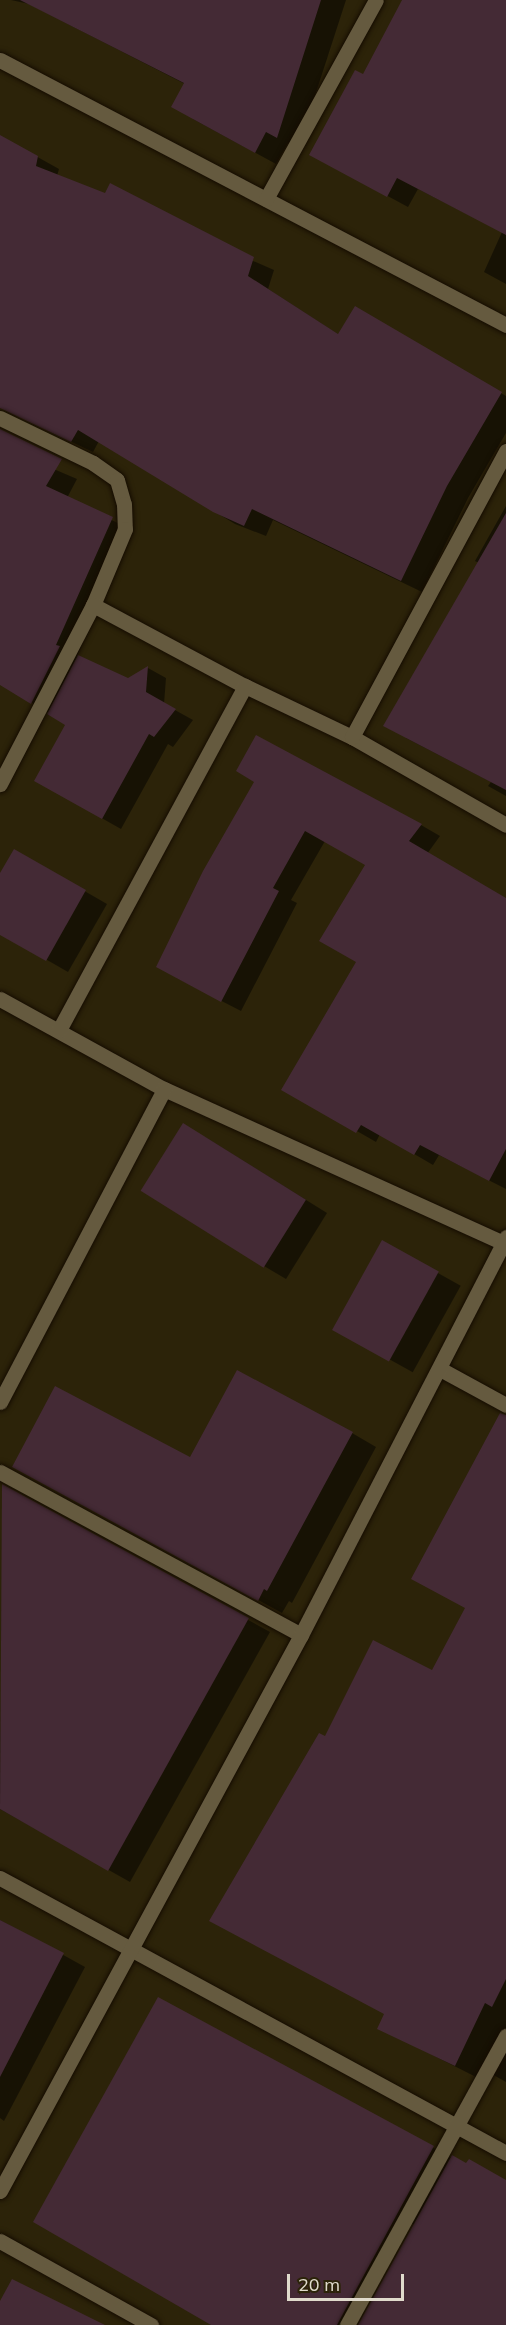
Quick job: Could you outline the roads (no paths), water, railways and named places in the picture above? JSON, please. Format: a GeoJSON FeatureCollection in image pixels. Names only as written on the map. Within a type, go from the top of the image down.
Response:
{"type":"FeatureCollection","features":[{"type":"Feature","properties":{"kind":"street"},"geometry":{"type":"LineString","coordinates":[[266,199],[376,0]]}},
{"type":"Feature","properties":{"kind":"street"},"geometry":{"type":"LineString","coordinates":[[0,60],[506,325]]}},
{"type":"Feature","properties":{"kind":"street"},"geometry":{"type":"LineString","coordinates":[[0,418],[93,463],[117,480],[124,504],[125,529],[93,605],[0,784]]}},
{"type":"Feature","properties":{"kind":"street"},"geometry":{"type":"LineString","coordinates":[[352,737],[506,451]]}},
{"type":"Feature","properties":{"kind":"street"},"geometry":{"type":"LineString","coordinates":[[93,605],[245,686],[352,737],[506,825]]}},
{"type":"Feature","properties":{"kind":"street"},"geometry":{"type":"LineString","coordinates":[[59,1030],[245,686]]}},
{"type":"Feature","properties":{"kind":"street"},"geometry":{"type":"LineString","coordinates":[[0,999],[164,1089],[505,1240],[301,1635],[0,2191]]}},
{"type":"Feature","properties":{"kind":"street"},"geometry":{"type":"LineString","coordinates":[[0,1402],[164,1089]]}},
{"type":"Feature","properties":{"kind":"street"},"geometry":{"type":"LineString","coordinates":[[440,1369],[506,1405]]}},
{"type":"Feature","properties":{"kind":"street"},"geometry":{"type":"LineString","coordinates":[[0,1472],[301,1635]]}},
{"type":"Feature","properties":{"kind":"street"},"geometry":{"type":"LineString","coordinates":[[0,1878],[128,1951],[506,2153]]}},
{"type":"Feature","properties":{"kind":"street"},"geometry":{"type":"LineString","coordinates":[[347,2325],[506,2036]]}},
{"type":"Feature","properties":{"kind":"street"},"geometry":{"type":"LineString","coordinates":[[0,2241],[151,2325]]}}]}
